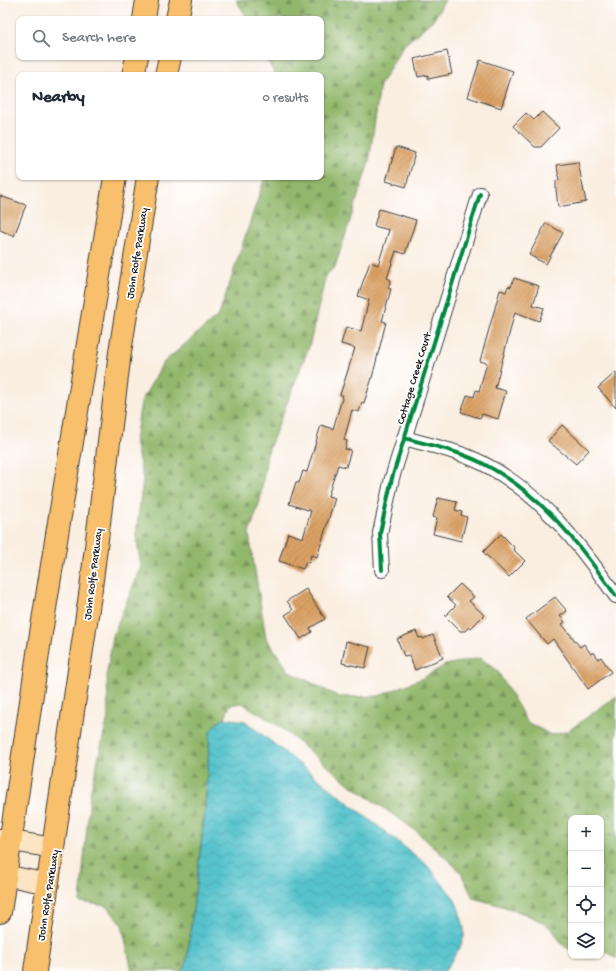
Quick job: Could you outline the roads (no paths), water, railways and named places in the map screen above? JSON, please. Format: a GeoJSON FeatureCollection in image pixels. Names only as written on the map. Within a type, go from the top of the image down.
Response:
{"type":"FeatureCollection","features":[{"type":"Feature","properties":{"kind":"main road"},"geometry":{"type":"LineString","coordinates":[[144,16],[147,0]]}},
{"type":"Feature","properties":{"kind":"main road"},"geometry":{"type":"LineString","coordinates":[[178,16],[181,0]]}},
{"type":"Feature","properties":{"kind":"main road"},"geometry":{"type":"LineString","coordinates":[[134,72],[136,60]]}},
{"type":"Feature","properties":{"kind":"main road"},"geometry":{"type":"LineString","coordinates":[[167,72],[169,60]]}},
{"type":"Feature","properties":{"kind":"main road"},"geometry":{"type":"LineString","coordinates":[[0,912],[5,840],[41,633],[114,180]]}},
{"type":"Feature","properties":{"kind":"main road","name":"John Rolfe Parkway"},"geometry":{"type":"LineString","coordinates":[[35,971],[91,588],[120,352],[148,180]]}},
{"type":"Feature","properties":{"kind":"main road"},"geometry":{"type":"LineString","coordinates":[[5,840],[54,848]]}},
{"type":"Feature","properties":{"kind":"main road"},"geometry":{"type":"LineString","coordinates":[[3,875],[48,884]]}},
{"type":"Feature","properties":{"kind":"street","name":"Cottage Creek Court"},"geometry":{"type":"LineString","coordinates":[[382,570],[380,533],[392,478],[480,194]]}},
{"type":"Feature","properties":{"kind":"street"},"geometry":{"type":"LineString","coordinates":[[404,438],[461,454],[482,463],[509,478],[531,494],[567,531],[616,596]]}},
{"type":"Feature","properties":{"kind":"water"},"geometry":{"type":"Polygon","coordinates":[[[225,718],[245,721],[426,864],[454,898],[464,927],[464,937],[460,947],[445,971],[182,971],[186,966],[205,813],[210,732],[216,724],[225,718]]]}}]}
